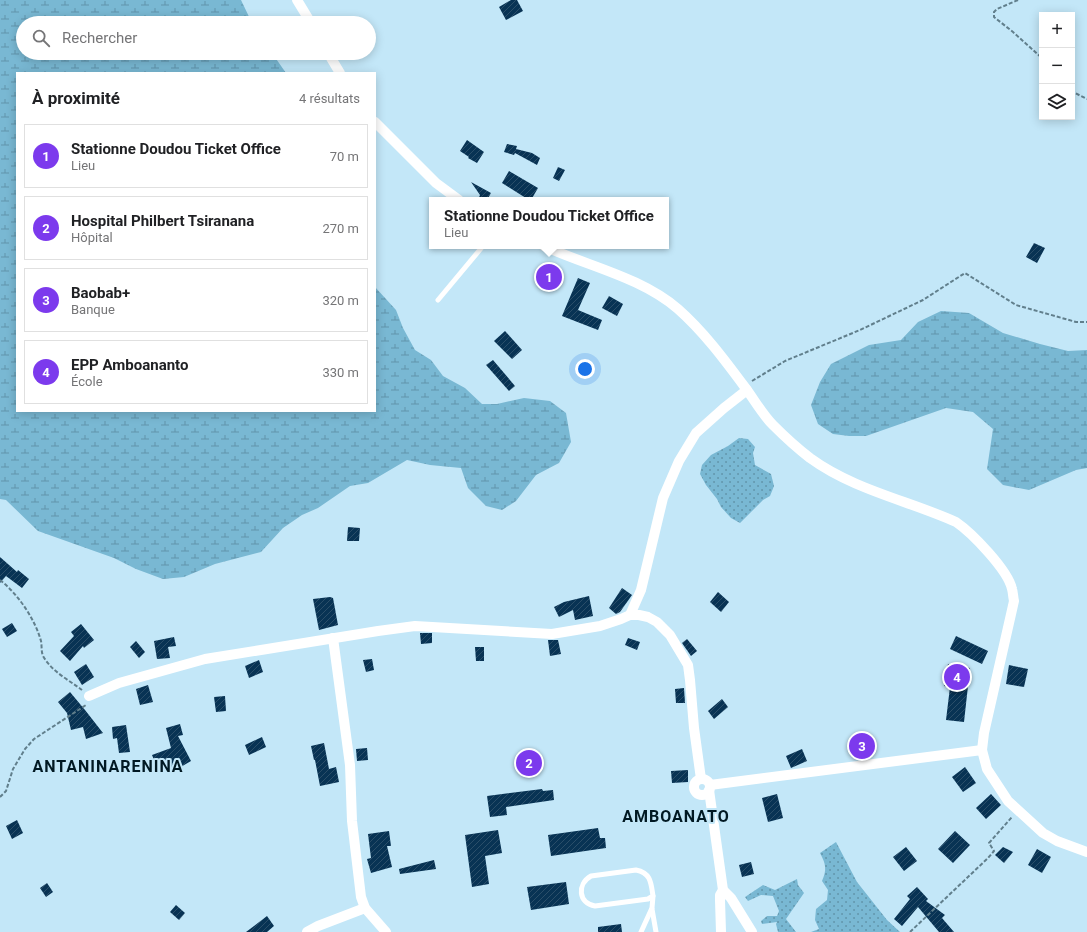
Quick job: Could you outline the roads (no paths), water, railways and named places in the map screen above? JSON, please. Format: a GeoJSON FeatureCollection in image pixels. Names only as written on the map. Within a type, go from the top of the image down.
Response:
{"type":"FeatureCollection","features":[{"type":"Feature","properties":{"kind":"street"},"geometry":{"type":"LineString","coordinates":[[297,0],[307,16]]}},
{"type":"Feature","properties":{"kind":"street"},"geometry":{"type":"LineString","coordinates":[[332,60],[339,72]]}},
{"type":"Feature","properties":{"kind":"street"},"geometry":{"type":"LineString","coordinates":[[376,123],[436,183],[455,197]]}},
{"type":"Feature","properties":{"kind":"street"},"geometry":{"type":"LineString","coordinates":[[550,249],[562,255],[632,281],[660,296],[677,308],[700,330],[729,365],[773,425],[809,457],[845,480],[956,522],[966,529],[981,544],[1012,587],[1014,601],[984,733],[982,750],[987,769],[1008,801],[1043,833],[1057,841],[1085,849]]}},
{"type":"Feature","properties":{"kind":"street"},"geometry":{"type":"LineString","coordinates":[[630,615],[641,590],[649,562],[663,498],[678,461],[696,433],[746,388]]}},
{"type":"Feature","properties":{"kind":"street"},"geometry":{"type":"LineString","coordinates":[[89,696],[119,683],[205,659],[415,626],[552,634],[600,626],[630,615],[648,617],[657,622],[670,635],[688,665],[701,779]]}},
{"type":"Feature","properties":{"kind":"street"},"geometry":{"type":"LineString","coordinates":[[334,638],[350,765],[352,821],[361,897],[365,908],[386,932]]}},
{"type":"Feature","properties":{"kind":"street"},"geometry":{"type":"LineString","coordinates":[[710,787],[982,750]]}},
{"type":"Feature","properties":{"kind":"street"},"geometry":{"type":"LineString","coordinates":[[710,787],[706,794],[700,795],[695,792],[694,786],[696,781],[701,779],[706,780],[710,787],[723,890],[720,895],[721,932]]}},
{"type":"Feature","properties":{"kind":"street"},"geometry":{"type":"LineString","coordinates":[[723,890],[731,898],[752,932]]}},
{"type":"Feature","properties":{"kind":"street"},"geometry":{"type":"LineString","coordinates":[[307,932],[318,926],[365,908]]}},
{"type":"Feature","properties":{"kind":"lane"},"geometry":{"type":"LineString","coordinates":[[438,300],[480,249]]}},
{"type":"Feature","properties":{"kind":"lane"},"geometry":{"type":"LineString","coordinates":[[653,896],[648,899],[641,900],[595,906],[588,905],[582,894],[582,885],[586,878],[592,876],[636,870],[643,871],[647,875],[651,884],[653,896],[652,908],[656,932]]}},
{"type":"Feature","properties":{"kind":"lane"},"geometry":{"type":"LineString","coordinates":[[641,932],[652,908]]}},
{"type":"Feature","properties":{"kind":"place","name":"Stationne Doudou Ticket Office"},"geometry":{"type":"Point","coordinates":[549,277]}},
{"type":"Feature","properties":{"kind":"place","name":"EPP Amboananto"},"geometry":{"type":"Point","coordinates":[957,677]}},
{"type":"Feature","properties":{"kind":"place","name":"Baobab+"},"geometry":{"type":"Point","coordinates":[862,746]}},
{"type":"Feature","properties":{"kind":"place","name":"Hospital Philbert Tsiranana"},"geometry":{"type":"Point","coordinates":[529,763]}},
{"type":"Feature","properties":{"kind":"district","name":"ANTANINARENINA"},"geometry":{"type":"Point","coordinates":[108,766]}},
{"type":"Feature","properties":{"kind":"district","name":"AMBOANATO"},"geometry":{"type":"Point","coordinates":[676,816]}}]}
